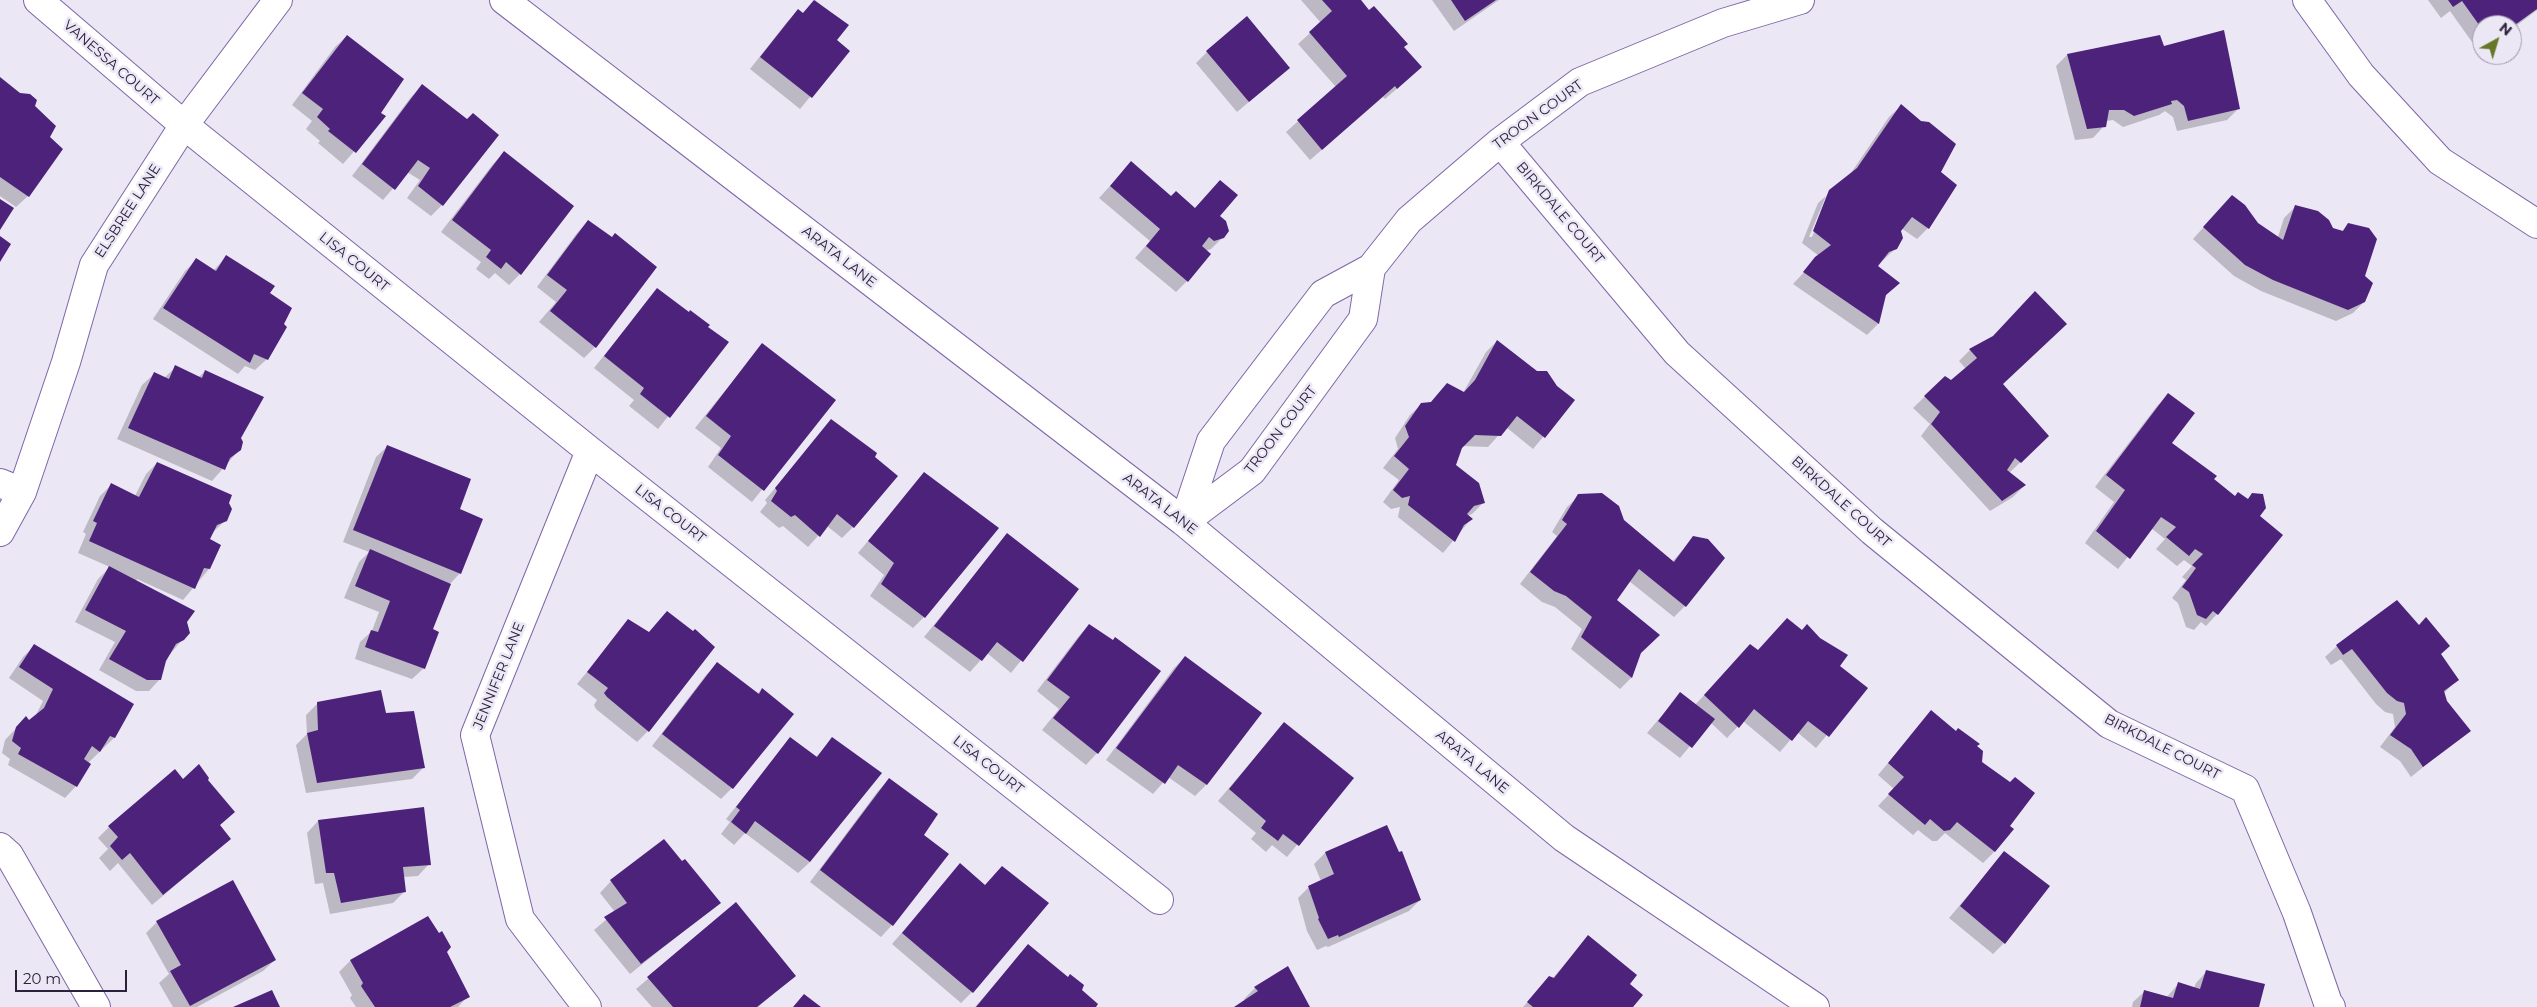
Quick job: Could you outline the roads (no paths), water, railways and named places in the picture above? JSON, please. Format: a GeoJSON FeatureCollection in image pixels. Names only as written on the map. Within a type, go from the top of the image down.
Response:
{"type":"FeatureCollection","features":[{"type":"Feature","properties":{"kind":"street","name":"VANESSA COURT"},"geometry":{"type":"LineString","coordinates":[[38,0],[184,126]]}},
{"type":"Feature","properties":{"kind":"street","name":"ELSBREE LANE"},"geometry":{"type":"LineString","coordinates":[[0,532],[11,487],[66,362],[94,265],[184,126],[278,0]]}},
{"type":"Feature","properties":{"kind":"street","name":"ARATA LANE"},"geometry":{"type":"LineString","coordinates":[[504,0],[1184,522],[1564,838],[1787,999],[1816,1007]]}},
{"type":"Feature","properties":{"kind":"street","name":"TROON COURT"},"geometry":{"type":"LineString","coordinates":[[1184,522],[1211,441],[1323,294],[1371,268],[1409,220],[1500,142],[1580,82],[1723,23],[1800,0]]}},
{"type":"Feature","properties":{"kind":"street"},"geometry":{"type":"LineString","coordinates":[[2307,0],[2361,75],[2440,161],[2537,224]]}},
{"type":"Feature","properties":{"kind":"street","name":"LISA COURT"},"geometry":{"type":"LineString","coordinates":[[184,126],[590,451],[1159,900]]}},
{"type":"Feature","properties":{"kind":"street","name":"BIRKDALE COURT"},"geometry":{"type":"LineString","coordinates":[[1500,142],[1677,353],[1872,532],[2109,724],[2245,788],[2297,913],[2328,1002],[2332,1007]]}},
{"type":"Feature","properties":{"kind":"street","name":"TROON COURT"},"geometry":{"type":"LineString","coordinates":[[1184,522],[1252,471],[1363,319],[1371,268]]}},
{"type":"Feature","properties":{"kind":"street","name":"JENNIFER LANE"},"geometry":{"type":"LineString","coordinates":[[587,1007],[520,919],[475,736],[590,451]]}},
{"type":"Feature","properties":{"kind":"street"},"geometry":{"type":"LineString","coordinates":[[0,846],[9,855],[96,1007]]}}]}
